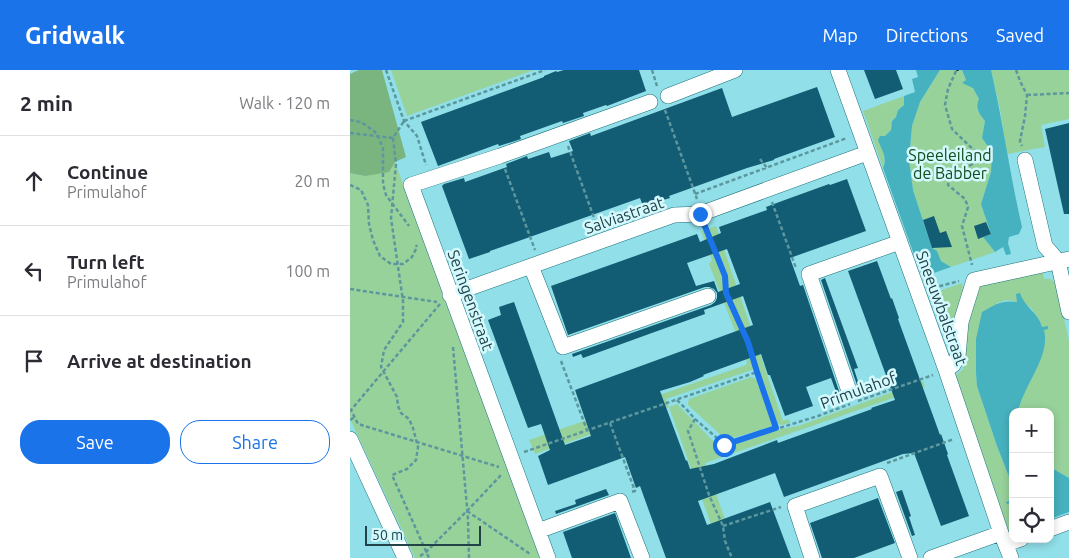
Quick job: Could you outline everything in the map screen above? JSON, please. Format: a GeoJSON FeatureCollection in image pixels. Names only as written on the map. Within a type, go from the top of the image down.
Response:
{"type":"FeatureCollection","features":[{"type":"Feature","properties":{"kind":"street"},"geometry":{"type":"LineString","coordinates":[[430,179],[500,156],[735,70]]}},
{"type":"Feature","properties":{"kind":"street","name":"Sneeuwbalstraat"},"geometry":{"type":"LineString","coordinates":[[838,70],[946,370],[1006,545]]}},
{"type":"Feature","properties":{"kind":"street","name":"Salviastraat"},"geometry":{"type":"LineString","coordinates":[[446,302],[535,264],[602,240],[674,215],[700,214],[867,153]]}},
{"type":"Feature","properties":{"kind":"street"},"geometry":{"type":"LineString","coordinates":[[1025,160],[1045,246],[1064,260],[1069,312]]}},
{"type":"Feature","properties":{"kind":"street","name":"Seringenstraat"},"geometry":{"type":"LineString","coordinates":[[430,179],[411,185],[446,302],[511,460],[547,556]]}},
{"type":"Feature","properties":{"kind":"street"},"geometry":{"type":"LineString","coordinates":[[848,388],[809,274],[900,242]]}},
{"type":"Feature","properties":{"kind":"street"},"geometry":{"type":"LineString","coordinates":[[946,370],[953,365],[958,356],[962,322],[974,280],[1064,260]]}},
{"type":"Feature","properties":{"kind":"street"},"geometry":{"type":"LineString","coordinates":[[535,264],[562,348],[708,296]]}},
{"type":"Feature","properties":{"kind":"street"},"geometry":{"type":"LineString","coordinates":[[350,438],[405,558]]}},
{"type":"Feature","properties":{"kind":"street"},"geometry":{"type":"LineString","coordinates":[[812,558],[795,506],[880,476],[910,558]]}},
{"type":"Feature","properties":{"kind":"street"},"geometry":{"type":"LineString","coordinates":[[538,531],[620,501],[642,558]]}},
{"type":"Feature","properties":{"kind":"street"},"geometry":{"type":"LineString","coordinates":[[1054,528],[1069,522]]}},
{"type":"Feature","properties":{"kind":"street"},"geometry":{"type":"LineString","coordinates":[[930,558],[1006,545]]}},
{"type":"Feature","properties":{"kind":"path"},"geometry":{"type":"LineString","coordinates":[[386,70],[404,120],[417,136],[430,179]]}},
{"type":"Feature","properties":{"kind":"path"},"geometry":{"type":"LineString","coordinates":[[429,558],[392,476],[407,469],[416,460],[417,443],[409,419],[401,413],[397,397],[381,367],[384,350],[403,322],[403,297],[391,218],[396,164],[393,138],[404,120],[545,70]]}},
{"type":"Feature","properties":{"kind":"path"},"geometry":{"type":"LineString","coordinates":[[652,70],[660,98],[695,194],[700,214],[725,276],[726,293],[748,342],[776,428]]}},
{"type":"Feature","properties":{"kind":"path"},"geometry":{"type":"LineString","coordinates":[[1016,70],[1027,95],[1020,140],[1025,160]]}},
{"type":"Feature","properties":{"kind":"path"},"geometry":{"type":"LineString","coordinates":[[918,293],[962,280],[974,280],[962,226],[968,207],[966,199],[948,185],[949,178],[979,160],[978,154],[952,129],[945,106],[948,89],[956,71]]}},
{"type":"Feature","properties":{"kind":"path"},"geometry":{"type":"LineString","coordinates":[[1027,95],[1069,93]]}},
{"type":"Feature","properties":{"kind":"path"},"geometry":{"type":"LineString","coordinates":[[350,120],[361,122],[378,136],[382,148],[383,184],[386,195],[410,228]]}},
{"type":"Feature","properties":{"kind":"path"},"geometry":{"type":"LineString","coordinates":[[350,133],[393,138]]}},
{"type":"Feature","properties":{"kind":"path"},"geometry":{"type":"LineString","coordinates":[[564,133],[602,240]]}},
{"type":"Feature","properties":{"kind":"path"},"geometry":{"type":"LineString","coordinates":[[695,194],[860,133]]}},
{"type":"Feature","properties":{"kind":"path"},"geometry":{"type":"LineString","coordinates":[[500,156],[535,264]]}},
{"type":"Feature","properties":{"kind":"path"},"geometry":{"type":"LineString","coordinates":[[760,159],[767,168]]}},
{"type":"Feature","properties":{"kind":"path"},"geometry":{"type":"LineString","coordinates":[[350,185],[361,190],[368,205],[369,224],[380,256],[391,264],[403,264],[412,257],[417,247],[414,238]]}},
{"type":"Feature","properties":{"kind":"path"},"geometry":{"type":"LineString","coordinates":[[768,189],[796,268],[809,274]]}},
{"type":"Feature","properties":{"kind":"path"},"geometry":{"type":"LineString","coordinates":[[350,289],[436,303],[446,302]]}},
{"type":"Feature","properties":{"kind":"path"},"geometry":{"type":"LineString","coordinates":[[446,302],[351,410],[358,424],[498,468],[511,460],[587,430],[757,372]]}},
{"type":"Feature","properties":{"kind":"path"},"geometry":{"type":"LineString","coordinates":[[453,344],[467,511],[469,558]]}},
{"type":"Feature","properties":{"kind":"path"},"geometry":{"type":"LineString","coordinates":[[562,348],[557,351],[587,430]]}},
{"type":"Feature","properties":{"kind":"path","name":"Primulahof"},"geometry":{"type":"LineString","coordinates":[[677,400],[695,420],[724,445],[818,416],[884,390],[946,370]]}},
{"type":"Feature","properties":{"kind":"path"},"geometry":{"type":"LineString","coordinates":[[350,420],[355,418]]}},
{"type":"Feature","properties":{"kind":"path"},"geometry":{"type":"LineString","coordinates":[[695,420],[688,431],[709,496],[723,526],[725,541],[732,558]]}},
{"type":"Feature","properties":{"kind":"path"},"geometry":{"type":"LineString","coordinates":[[610,423],[635,491],[626,494],[620,501]]}},
{"type":"Feature","properties":{"kind":"path"},"geometry":{"type":"LineString","coordinates":[[880,476],[881,465],[967,434]]}},
{"type":"Feature","properties":{"kind":"path"},"geometry":{"type":"LineString","coordinates":[[417,558],[426,552],[467,511],[511,460]]}},
{"type":"Feature","properties":{"kind":"path"},"geometry":{"type":"LineString","coordinates":[[723,526],[790,504],[795,506]]}},
{"type":"Feature","properties":{"kind":"path"},"geometry":{"type":"LineString","coordinates":[[467,511],[536,557],[547,556]]}},
{"type":"Feature","properties":{"kind":"green space"},"geometry":{"type":"Polygon","coordinates":[[[359,70],[382,70],[406,157],[395,162],[389,172],[365,176],[350,173],[350,74],[359,70]]]}},
{"type":"Feature","properties":{"kind":"green space"},"geometry":{"type":"Polygon","coordinates":[[[391,70],[534,70],[407,116],[391,70]]]}},
{"type":"Feature","properties":{"kind":"green space","name":"Speeleiland de Babber"},"geometry":{"type":"Polygon","coordinates":[[[940,70],[962,70],[966,80],[963,83],[973,88],[979,99],[977,110],[985,121],[982,138],[992,152],[991,172],[981,204],[991,234],[983,237],[995,252],[951,267],[941,261],[937,251],[932,248],[913,190],[909,160],[912,126],[920,102],[940,70]]]}},
{"type":"Feature","properties":{"kind":"green space"},"geometry":{"type":"Polygon","coordinates":[[[991,70],[1069,70],[1069,119],[1041,125],[1045,147],[1007,154],[1000,109],[991,70]]]}},
{"type":"Feature","properties":{"kind":"green space"},"geometry":{"type":"Polygon","coordinates":[[[904,96],[904,105],[898,110],[896,117],[892,121],[891,130],[879,142],[885,158],[883,168],[863,111],[904,96]]]}},
{"type":"Feature","properties":{"kind":"green space"},"geometry":{"type":"Polygon","coordinates":[[[395,162],[540,558],[415,558],[350,419],[350,173],[365,176],[395,162]]]}},
{"type":"Feature","properties":{"kind":"green space"},"geometry":{"type":"Polygon","coordinates":[[[716,226],[783,421],[789,419],[790,423],[781,425],[777,423],[759,370],[754,367],[752,370],[666,399],[669,407],[535,454],[529,440],[746,365],[747,362],[709,264],[712,260],[701,231],[716,226]]]}},
{"type":"Feature","properties":{"kind":"green space"},"geometry":{"type":"Polygon","coordinates":[[[1043,271],[1044,279],[1052,280],[1057,287],[1069,341],[1069,478],[1054,469],[1054,408],[1019,408],[1042,327],[1032,309],[1023,301],[1020,293],[1018,302],[1007,300],[997,303],[976,339],[977,386],[1009,477],[1009,500],[1006,501],[1009,502],[1009,532],[956,375],[963,369],[963,338],[978,287],[990,281],[1043,271]]]}},
{"type":"Feature","properties":{"kind":"green space"},"geometry":{"type":"Polygon","coordinates":[[[962,283],[964,295],[951,355],[929,294],[962,283]]]}},
{"type":"Feature","properties":{"kind":"green space"},"geometry":{"type":"Polygon","coordinates":[[[751,377],[756,379],[773,426],[726,440],[688,405],[689,399],[751,377]]]}},
{"type":"Feature","properties":{"kind":"green space"},"geometry":{"type":"Polygon","coordinates":[[[923,381],[925,387],[705,463],[739,558],[723,558],[669,407],[677,404],[721,449],[781,429],[798,426],[923,381]]]}},
{"type":"Feature","properties":{"kind":"water"},"geometry":{"type":"Polygon","coordinates":[[[916,70],[940,70],[920,102],[912,126],[909,160],[913,190],[932,248],[937,251],[941,261],[951,267],[922,277],[883,168],[884,153],[878,140],[880,136],[885,136],[891,130],[892,121],[896,117],[898,110],[904,105],[904,96],[915,92],[912,79],[918,77],[916,70]]]}},
{"type":"Feature","properties":{"kind":"water"},"geometry":{"type":"Polygon","coordinates":[[[962,70],[991,70],[1022,227],[1019,234],[1009,237],[1008,243],[1011,254],[1006,255],[1003,247],[995,252],[983,237],[991,234],[981,204],[991,172],[992,152],[982,138],[985,121],[979,113],[979,99],[973,88],[962,83],[966,80],[962,70]]]}},
{"type":"Feature","properties":{"kind":"water"},"geometry":{"type":"Polygon","coordinates":[[[1020,293],[1042,327],[1048,326],[1048,329],[1044,330],[1044,350],[1040,361],[1019,408],[1009,408],[1009,477],[977,386],[976,339],[982,312],[999,303],[1017,302],[1016,294],[1020,293]]]}},
{"type":"Feature","properties":{"kind":"water"},"geometry":{"type":"Polygon","coordinates":[[[1054,469],[1069,478],[1069,512],[1054,518],[1054,469]]]}},
{"type":"Feature","properties":{"kind":"building"},"geometry":{"type":"Polygon","coordinates":[[[639,70],[646,91],[583,113],[584,116],[563,123],[562,121],[520,136],[521,139],[499,146],[498,144],[438,166],[421,122],[556,71],[639,70]]]}},
{"type":"Feature","properties":{"kind":"building"},"geometry":{"type":"Polygon","coordinates":[[[864,70],[896,70],[903,89],[875,99],[864,70]]]}},
{"type":"Feature","properties":{"kind":"building"},"geometry":{"type":"Polygon","coordinates":[[[817,87],[835,137],[669,196],[670,198],[643,206],[640,198],[469,259],[442,186],[444,184],[464,178],[465,182],[507,167],[506,164],[527,156],[528,159],[549,152],[551,158],[573,151],[569,141],[590,133],[591,136],[722,88],[732,117],[817,87]]]}},
{"type":"Feature","properties":{"kind":"building"},"geometry":{"type":"Polygon","coordinates":[[[1069,123],[1069,214],[1064,214],[1045,129],[1069,123]]]}},
{"type":"Feature","properties":{"kind":"building"},"geometry":{"type":"Polygon","coordinates":[[[847,179],[866,231],[790,258],[800,286],[803,285],[842,395],[838,397],[831,378],[806,387],[813,406],[785,416],[761,354],[703,375],[690,382],[660,391],[686,461],[690,469],[714,464],[777,440],[778,443],[895,400],[848,271],[877,261],[892,298],[969,516],[941,526],[914,453],[903,454],[784,497],[775,473],[698,501],[707,525],[770,502],[791,558],[666,558],[640,486],[636,488],[625,457],[548,485],[538,456],[550,450],[541,424],[528,428],[488,320],[501,315],[499,307],[514,302],[565,445],[591,436],[575,390],[753,325],[743,296],[704,310],[705,314],[583,358],[581,354],[573,357],[572,354],[711,305],[717,298],[717,293],[714,289],[705,287],[568,335],[551,286],[697,234],[700,242],[721,233],[719,227],[767,210],[766,207],[847,179]],[[727,249],[687,263],[696,286],[714,281],[718,292],[740,284],[727,249]]]}},
{"type":"Feature","properties":{"kind":"building"},"geometry":{"type":"Polygon","coordinates":[[[934,216],[940,233],[946,231],[952,247],[932,248],[923,220],[934,216]]]}},
{"type":"Feature","properties":{"kind":"building"},"geometry":{"type":"Polygon","coordinates":[[[986,222],[991,234],[978,239],[974,226],[986,222]]]}},
{"type":"Feature","properties":{"kind":"building"},"geometry":{"type":"Polygon","coordinates":[[[825,278],[858,368],[854,369],[860,388],[857,389],[821,280],[825,278]]]}},
{"type":"Feature","properties":{"kind":"building"},"geometry":{"type":"Polygon","coordinates":[[[606,489],[609,495],[556,514],[555,511],[576,504],[575,500],[606,489]]]}},
{"type":"Feature","properties":{"kind":"building"},"geometry":{"type":"Polygon","coordinates":[[[902,490],[911,516],[909,517],[915,535],[912,536],[896,492],[902,490]]]}},
{"type":"Feature","properties":{"kind":"building"},"geometry":{"type":"Polygon","coordinates":[[[878,498],[895,543],[854,558],[822,558],[810,523],[878,498]]]}},
{"type":"Feature","properties":{"kind":"building"},"geometry":{"type":"Polygon","coordinates":[[[615,513],[631,558],[572,558],[563,532],[615,513]]]}},
{"type":"Feature","properties":{"kind":"route"},"geometry":{"type":"LineString","coordinates":[[700,214],[725,276],[726,293],[748,342],[776,428],[724,445]]}}]}
